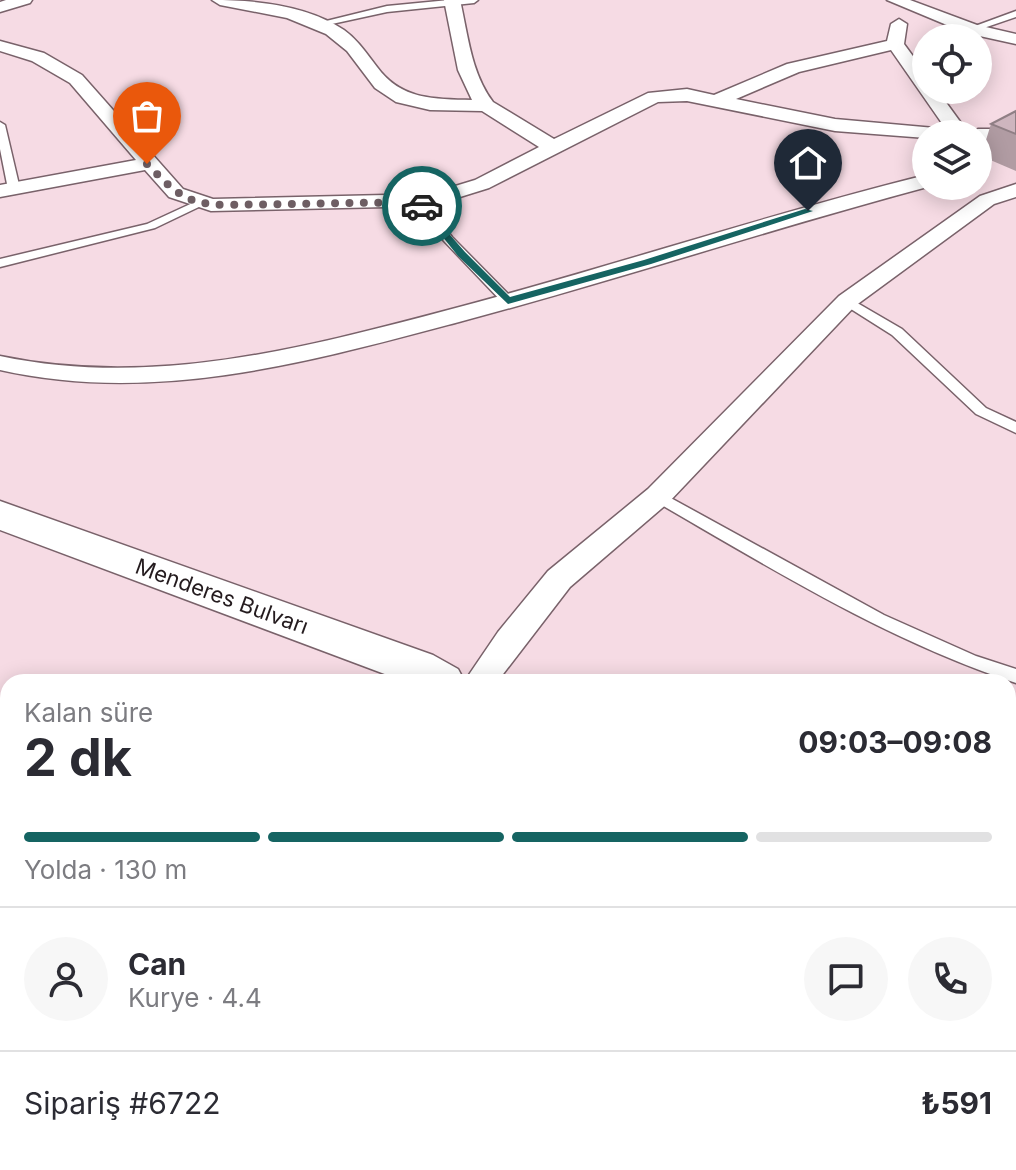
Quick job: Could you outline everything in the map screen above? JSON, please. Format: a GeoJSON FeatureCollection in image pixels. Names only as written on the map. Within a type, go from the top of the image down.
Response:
{"type":"FeatureCollection","features":[{"type":"Feature","properties":{"kind":"main road","name":"Menderes Bulvarı"},"geometry":{"type":"LineString","coordinates":[[0,515],[417,667],[429,674]]}},
{"type":"Feature","properties":{"kind":"street"},"geometry":{"type":"LineString","coordinates":[[0,7],[24,0]]}},
{"type":"Feature","properties":{"kind":"street"},"geometry":{"type":"LineString","coordinates":[[220,0],[318,24],[355,47],[382,86],[394,94],[426,103],[486,106]]}},
{"type":"Feature","properties":{"kind":"street"},"geometry":{"type":"LineString","coordinates":[[895,0],[959,24]]}},
{"type":"Feature","properties":{"kind":"street"},"geometry":{"type":"LineString","coordinates":[[453,1],[470,81],[486,106],[555,148]]}},
{"type":"Feature","properties":{"kind":"street"},"geometry":{"type":"LineString","coordinates":[[912,68],[895,44],[897,26],[913,7]]}},
{"type":"Feature","properties":{"kind":"street"},"geometry":{"type":"LineString","coordinates":[[992,34],[1016,39]]}},
{"type":"Feature","properties":{"kind":"street"},"geometry":{"type":"LineString","coordinates":[[716,101],[793,68],[895,44]]}},
{"type":"Feature","properties":{"kind":"street"},"geometry":{"type":"LineString","coordinates":[[0,46],[38,57],[76,79],[147,164],[176,193],[199,203],[420,202],[474,187],[646,100],[676,95],[835,125],[912,131]]}},
{"type":"Feature","properties":{"kind":"street"},"geometry":{"type":"LineString","coordinates":[[992,135],[1016,135]]}},
{"type":"Feature","properties":{"kind":"street"},"geometry":{"type":"LineString","coordinates":[[7,190],[147,164]]}},
{"type":"Feature","properties":{"kind":"street"},"geometry":{"type":"LineString","coordinates":[[0,363],[80,377],[172,375],[255,362],[432,324],[648,262],[808,211],[912,185]]}},
{"type":"Feature","properties":{"kind":"street"},"geometry":{"type":"LineString","coordinates":[[486,674],[559,579],[658,496],[847,301],[1007,195]]}},
{"type":"Feature","properties":{"kind":"lane"},"geometry":{"type":"LineString","coordinates":[[318,24],[387,9],[474,0]]}},
{"type":"Feature","properties":{"kind":"lane"},"geometry":{"type":"LineString","coordinates":[[987,24],[1016,14]]}},
{"type":"Feature","properties":{"kind":"lane"},"geometry":{"type":"LineString","coordinates":[[0,125],[7,190]]}},
{"type":"Feature","properties":{"kind":"lane"},"geometry":{"type":"LineString","coordinates":[[420,202],[448,239],[508,301]]}},
{"type":"Feature","properties":{"kind":"lane"},"geometry":{"type":"LineString","coordinates":[[0,263],[151,226],[199,203]]}},
{"type":"Feature","properties":{"kind":"lane"},"geometry":{"type":"LineString","coordinates":[[847,301],[897,332],[981,411],[1016,428]]}},
{"type":"Feature","properties":{"kind":"lane"},"geometry":{"type":"LineString","coordinates":[[658,496],[901,632],[1011,674]]}},
{"type":"Feature","properties":{"kind":"building"},"geometry":{"type":"Polygon","coordinates":[[[1016,111],[1016,134],[992,123],[1016,111]]]}},
{"type":"Feature","properties":{"kind":"way so far"},"geometry":{"type":"LineString","coordinates":[[147,164],[176,193],[186,199],[211,205],[420,202],[422,206]]}},
{"type":"Feature","properties":{"kind":"route"},"geometry":{"type":"LineString","coordinates":[[422,206],[461,254],[508,301],[648,262],[808,211]]}}]}
